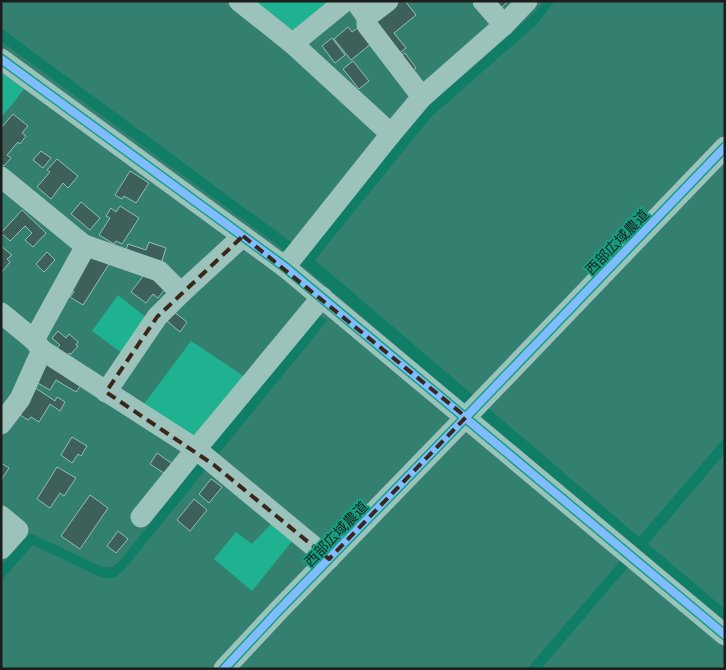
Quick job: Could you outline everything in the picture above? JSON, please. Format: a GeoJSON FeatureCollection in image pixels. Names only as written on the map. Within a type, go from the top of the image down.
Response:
{"type":"FeatureCollection","features":[{"type":"Feature","properties":{"kind":"street"},"geometry":{"type":"LineString","coordinates":[[239,1],[294,44],[391,134]]}},
{"type":"Feature","properties":{"kind":"street"},"geometry":{"type":"LineString","coordinates":[[294,44],[345,1]]}},
{"type":"Feature","properties":{"kind":"street"},"geometry":{"type":"LineString","coordinates":[[388,1],[362,9],[367,25],[422,97]]}},
{"type":"Feature","properties":{"kind":"street"},"geometry":{"type":"LineString","coordinates":[[483,1],[504,25]]}},
{"type":"Feature","properties":{"kind":"street"},"geometry":{"type":"LineString","coordinates":[[287,264],[422,97],[504,25],[527,1]]}},
{"type":"Feature","properties":{"kind":"street"},"geometry":{"type":"LineString","coordinates":[[1,59],[243,236],[287,264],[322,298],[725,635]]}},
{"type":"Feature","properties":{"kind":"street","name":"西部広域農道"},"geometry":{"type":"LineString","coordinates":[[224,669],[278,610],[466,418],[725,147]]}},
{"type":"Feature","properties":{"kind":"street"},"geometry":{"type":"LineString","coordinates":[[1,178],[84,245],[160,271],[181,293]]}},
{"type":"Feature","properties":{"kind":"street"},"geometry":{"type":"LineString","coordinates":[[106,392],[157,317],[243,236]]}},
{"type":"Feature","properties":{"kind":"street"},"geometry":{"type":"LineString","coordinates":[[1,424],[20,399],[38,345],[83,251],[84,245]]}},
{"type":"Feature","properties":{"kind":"street"},"geometry":{"type":"LineString","coordinates":[[141,517],[203,455],[322,298]]}},
{"type":"Feature","properties":{"kind":"street"},"geometry":{"type":"LineString","coordinates":[[5,323],[203,455],[329,559]]}},
{"type":"Feature","properties":{"kind":"street"},"geometry":{"type":"LineString","coordinates":[[1,516],[18,530],[1,549]]}},
{"type":"Feature","properties":{"kind":"highlighted area"},"geometry":{"type":"Polygon","coordinates":[[[243,236],[466,417],[329,559],[214,465],[106,392],[157,317],[243,236]]]}},
{"type":"Feature","properties":{"kind":"shaded area"},"geometry":{"type":"Polygon","coordinates":[[[255,1],[331,1],[293,30],[255,1]]]}},
{"type":"Feature","properties":{"kind":"shaded area"},"geometry":{"type":"Polygon","coordinates":[[[544,1],[555,1],[536,25],[431,117],[315,260],[639,537],[725,437],[725,453],[648,544],[725,609],[725,625],[640,553],[541,669],[527,669],[632,547],[284,250],[1,41],[1,28],[304,253],[429,106],[535,12],[544,1]]]}},
{"type":"Feature","properties":{"kind":"shaded area"},"geometry":{"type":"Polygon","coordinates":[[[1,72],[24,89],[1,117],[2,95],[1,72]]]}},
{"type":"Feature","properties":{"kind":"shaded area"},"geometry":{"type":"Polygon","coordinates":[[[118,295],[148,319],[126,356],[92,331],[118,295]]]}},
{"type":"Feature","properties":{"kind":"shaded area"},"geometry":{"type":"Polygon","coordinates":[[[318,314],[327,321],[124,570],[115,578],[102,578],[33,545],[1,581],[1,566],[30,533],[102,567],[112,567],[119,562],[318,314]]]}},
{"type":"Feature","properties":{"kind":"shaded area"},"geometry":{"type":"Polygon","coordinates":[[[191,341],[248,379],[195,443],[141,408],[191,341]]]}},
{"type":"Feature","properties":{"kind":"shaded area"},"geometry":{"type":"Polygon","coordinates":[[[272,523],[293,540],[252,591],[214,559],[236,532],[252,544],[272,523]]]}},
{"type":"Feature","properties":{"kind":"building"},"geometry":{"type":"Polygon","coordinates":[[[398,1],[405,1],[416,15],[394,33],[406,48],[397,55],[369,20],[398,1]]]}},
{"type":"Feature","properties":{"kind":"building"},"geometry":{"type":"Polygon","coordinates":[[[495,1],[508,1],[501,8],[495,1]]]}},
{"type":"Feature","properties":{"kind":"building"},"geometry":{"type":"Polygon","coordinates":[[[348,27],[352,32],[359,27],[372,43],[351,60],[334,39],[348,27]]]}},
{"type":"Feature","properties":{"kind":"building"},"geometry":{"type":"Polygon","coordinates":[[[332,38],[345,55],[335,63],[322,46],[332,38]]]}},
{"type":"Feature","properties":{"kind":"building"},"geometry":{"type":"Polygon","coordinates":[[[405,53],[416,68],[408,74],[397,60],[405,53]]]}},
{"type":"Feature","properties":{"kind":"building"},"geometry":{"type":"Polygon","coordinates":[[[353,61],[369,81],[359,89],[343,69],[353,61]]]}},
{"type":"Feature","properties":{"kind":"building"},"geometry":{"type":"Polygon","coordinates":[[[13,114],[28,126],[22,133],[26,136],[7,155],[11,158],[4,166],[1,164],[1,128],[13,114]]]}},
{"type":"Feature","properties":{"kind":"building"},"geometry":{"type":"Polygon","coordinates":[[[41,151],[51,158],[43,168],[33,160],[41,151]]]}},
{"type":"Feature","properties":{"kind":"building"},"geometry":{"type":"Polygon","coordinates":[[[57,159],[78,176],[68,188],[63,183],[51,199],[37,187],[50,172],[47,170],[57,159]]]}},
{"type":"Feature","properties":{"kind":"building"},"geometry":{"type":"Polygon","coordinates":[[[130,171],[149,183],[136,203],[124,196],[122,199],[115,195],[130,171]]]}},
{"type":"Feature","properties":{"kind":"building"},"geometry":{"type":"Polygon","coordinates":[[[81,202],[100,218],[90,230],[71,214],[81,202]]]}},
{"type":"Feature","properties":{"kind":"building"},"geometry":{"type":"Polygon","coordinates":[[[120,206],[139,218],[122,244],[116,241],[114,244],[99,235],[110,218],[106,216],[111,208],[116,212],[120,206]]]}},
{"type":"Feature","properties":{"kind":"building"},"geometry":{"type":"Polygon","coordinates":[[[22,210],[46,233],[33,247],[25,240],[32,233],[25,226],[10,241],[1,233],[22,210]]]}},
{"type":"Feature","properties":{"kind":"building"},"geometry":{"type":"Polygon","coordinates":[[[149,242],[166,248],[160,267],[124,256],[128,244],[146,250],[149,242]]]}},
{"type":"Feature","properties":{"kind":"building"},"geometry":{"type":"Polygon","coordinates":[[[1,246],[12,255],[7,259],[10,262],[1,273],[1,246]]]}},
{"type":"Feature","properties":{"kind":"building"},"geometry":{"type":"Polygon","coordinates":[[[47,252],[55,260],[44,272],[36,264],[47,252]]]}},
{"type":"Feature","properties":{"kind":"building"},"geometry":{"type":"Polygon","coordinates":[[[91,253],[109,264],[83,305],[70,297],[74,292],[69,289],[91,253]]]}},
{"type":"Feature","properties":{"kind":"building"},"geometry":{"type":"Polygon","coordinates":[[[147,271],[167,286],[158,298],[153,294],[146,303],[131,292],[147,271]]]}},
{"type":"Feature","properties":{"kind":"building"},"geometry":{"type":"Polygon","coordinates":[[[174,312],[187,322],[180,332],[167,321],[174,312]]]}},
{"type":"Feature","properties":{"kind":"building"},"geometry":{"type":"Polygon","coordinates":[[[58,331],[66,338],[69,334],[78,342],[76,345],[78,346],[67,356],[57,348],[60,345],[52,338],[58,331]]]}},
{"type":"Feature","properties":{"kind":"building"},"geometry":{"type":"Polygon","coordinates":[[[46,363],[81,385],[76,392],[56,380],[50,390],[34,381],[46,363]]]}},
{"type":"Feature","properties":{"kind":"building"},"geometry":{"type":"Polygon","coordinates":[[[34,387],[55,401],[57,397],[65,402],[60,411],[50,404],[39,422],[31,417],[28,420],[17,413],[34,387]]]}},
{"type":"Feature","properties":{"kind":"building"},"geometry":{"type":"Polygon","coordinates":[[[72,437],[87,446],[81,456],[78,454],[72,463],[61,455],[72,437]]]}},
{"type":"Feature","properties":{"kind":"building"},"geometry":{"type":"Polygon","coordinates":[[[157,453],[174,465],[167,475],[150,464],[157,453]]]}},
{"type":"Feature","properties":{"kind":"building"},"geometry":{"type":"Polygon","coordinates":[[[1,463],[9,468],[1,480],[1,463]]]}},
{"type":"Feature","properties":{"kind":"building"},"geometry":{"type":"Polygon","coordinates":[[[57,467],[76,478],[64,496],[60,493],[50,508],[37,499],[57,467]]]}},
{"type":"Feature","properties":{"kind":"building"},"geometry":{"type":"Polygon","coordinates":[[[211,479],[222,487],[209,503],[199,494],[211,479]]]}},
{"type":"Feature","properties":{"kind":"building"},"geometry":{"type":"Polygon","coordinates":[[[90,495],[108,508],[80,549],[61,536],[90,495]]]}},
{"type":"Feature","properties":{"kind":"building"},"geometry":{"type":"Polygon","coordinates":[[[194,499],[207,510],[190,531],[177,520],[194,499]]]}},
{"type":"Feature","properties":{"kind":"building"},"geometry":{"type":"Polygon","coordinates":[[[118,531],[128,539],[116,553],[107,546],[118,531]]]}},
{"type":"Feature","properties":{"kind":"cycle path"},"geometry":{"type":"LineString","coordinates":[[1,59],[285,267],[725,635]]}},
{"type":"Feature","properties":{"kind":"cycle path"},"geometry":{"type":"LineString","coordinates":[[224,669],[725,147]]}}]}
